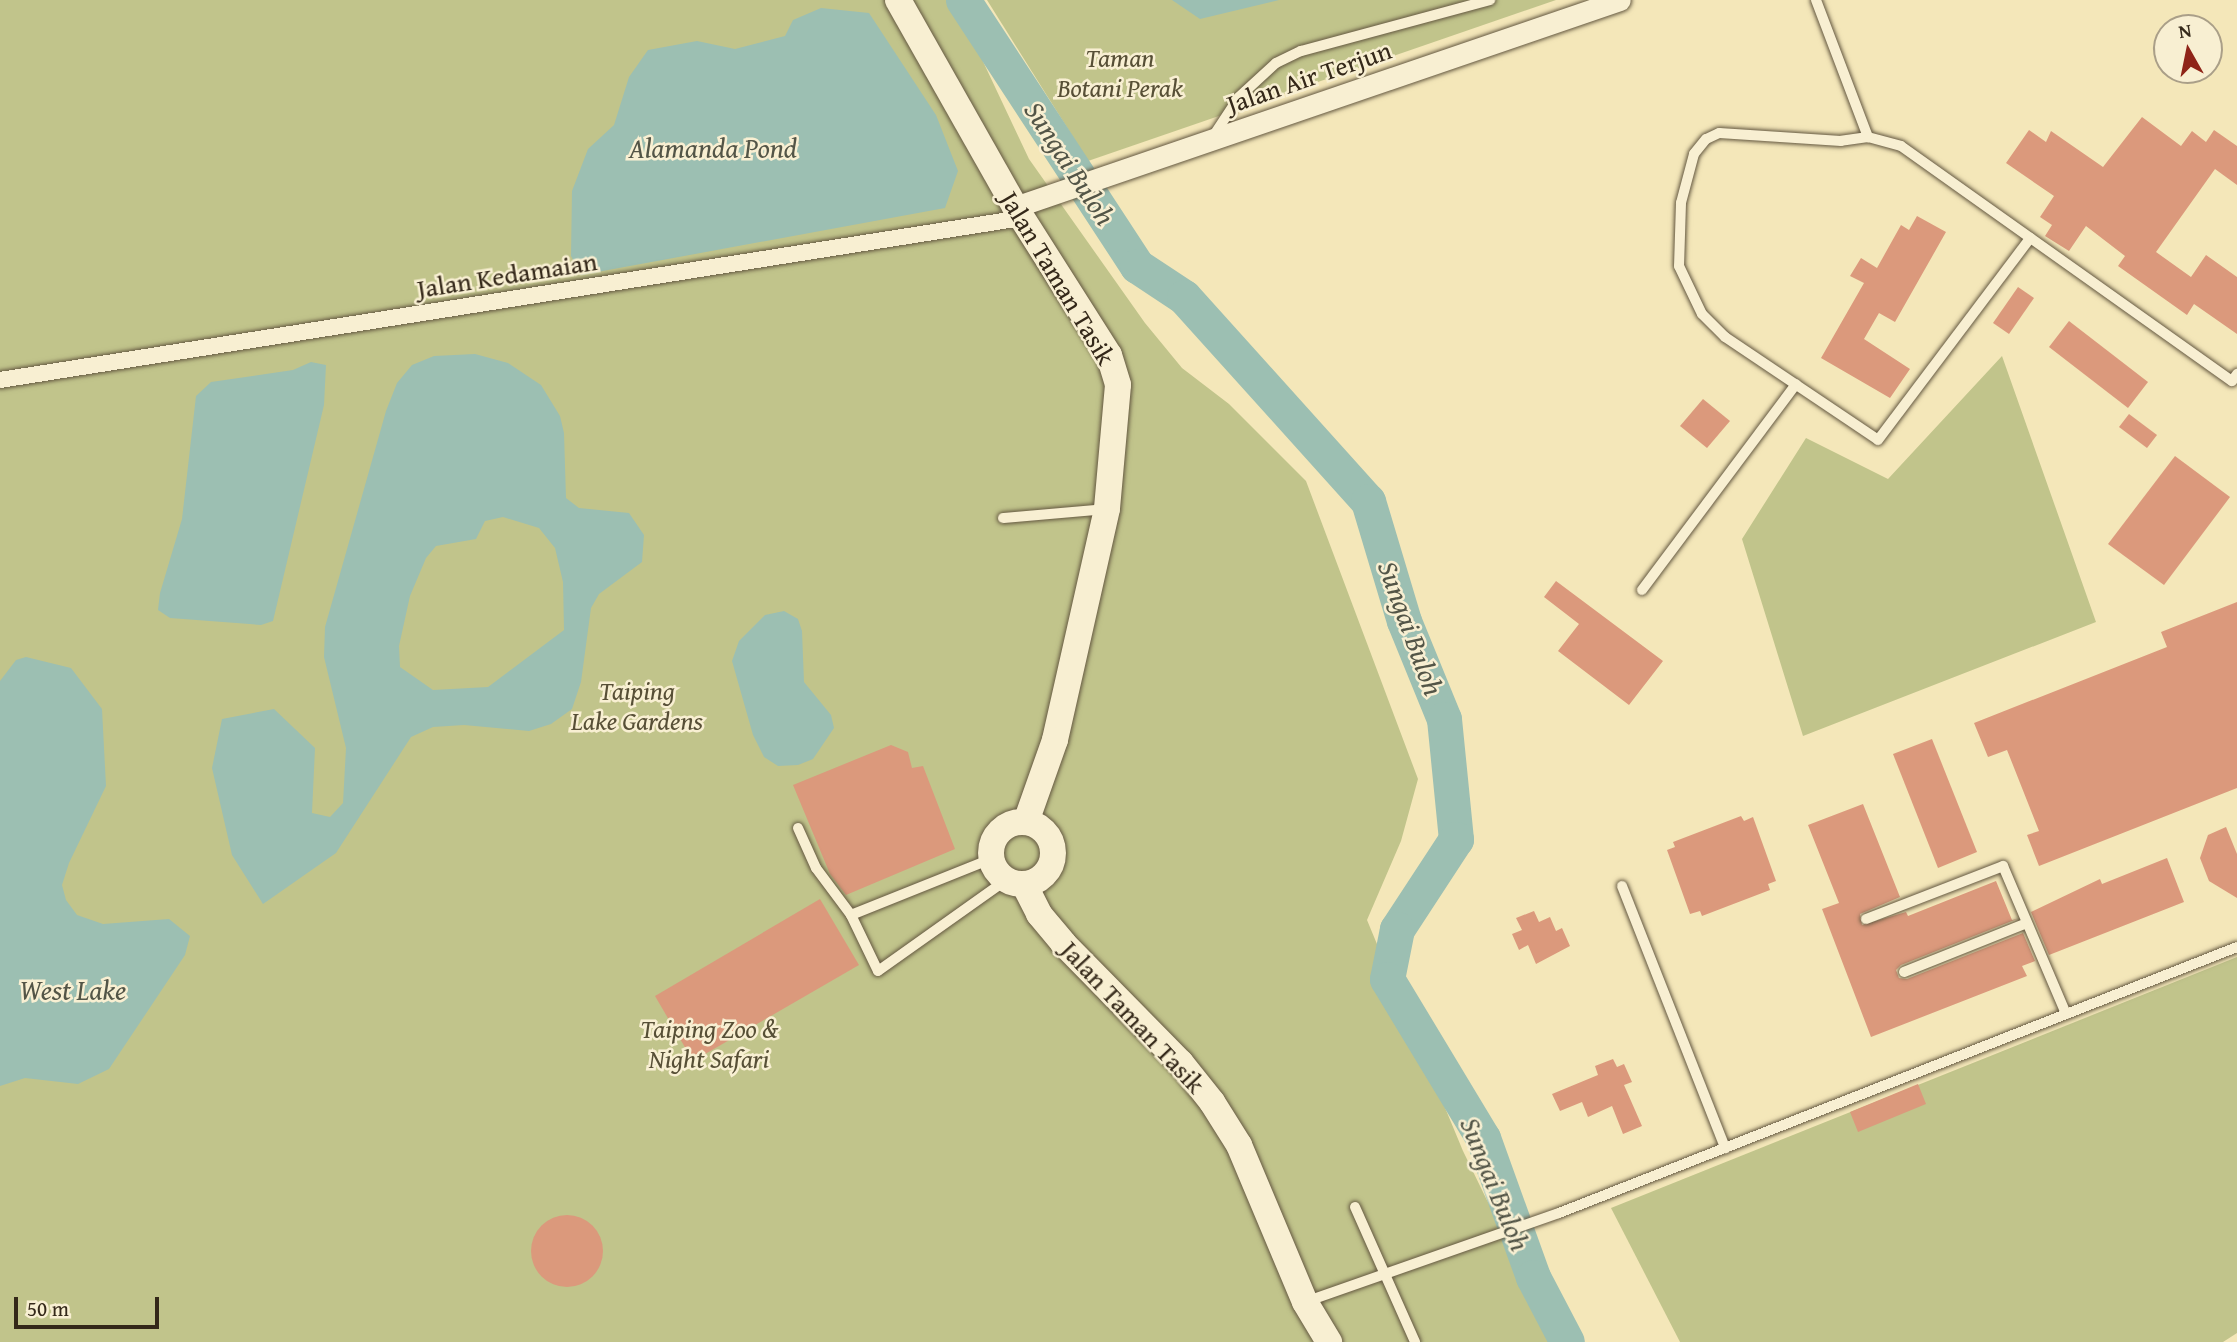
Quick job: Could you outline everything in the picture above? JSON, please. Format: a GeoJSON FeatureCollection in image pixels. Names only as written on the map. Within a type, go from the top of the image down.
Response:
{"type":"FeatureCollection","features":[{"type":"Feature","properties":{"kind":"street","name":"Jalan Taman Tasik"},"geometry":{"type":"LineString","coordinates":[[898,0],[1019,213],[1109,355],[1118,386],[1107,509],[1055,740],[1026,822]]}},
{"type":"Feature","properties":{"kind":"street","name":"Jalan Air Terjun"},"geometry":{"type":"LineString","coordinates":[[1019,213],[1047,197],[1620,0]]}},
{"type":"Feature","properties":{"kind":"street","name":"Jalan Kedamaian"},"geometry":{"type":"LineString","coordinates":[[0,380],[1019,213]]}},
{"type":"Feature","properties":{"kind":"street"},"geometry":{"type":"LineString","coordinates":[[991,859],[999,832],[1026,822],[1044,831],[1052,849],[1049,868],[1015,882]]}},
{"type":"Feature","properties":{"kind":"street","name":"Jalan Taman Tasik"},"geometry":{"type":"LineString","coordinates":[[991,859],[1015,882],[1063,943],[1212,1101],[1239,1145],[1305,1302],[1329,1342]]}},
{"type":"Feature","properties":{"kind":"lane"},"geometry":{"type":"LineString","coordinates":[[1210,141],[1239,97],[1276,63],[1301,51],[1489,0]]}},
{"type":"Feature","properties":{"kind":"lane"},"geometry":{"type":"LineString","coordinates":[[1816,0],[1861,110],[1868,137]]}},
{"type":"Feature","properties":{"kind":"lane"},"geometry":{"type":"LineString","coordinates":[[2030,238],[1878,440],[1725,337],[1702,314],[1689,292],[1679,266],[1678,237],[1688,174],[1694,154],[1719,133],[1841,141],[1868,137],[1901,146],[2232,380],[2237,374]]}},
{"type":"Feature","properties":{"kind":"lane"},"geometry":{"type":"LineString","coordinates":[[1642,590],[1796,384]]}},
{"type":"Feature","properties":{"kind":"lane"},"geometry":{"type":"LineString","coordinates":[[1003,518],[1107,509]]}},
{"type":"Feature","properties":{"kind":"lane"},"geometry":{"type":"LineString","coordinates":[[798,828],[816,868],[851,915],[878,971],[1015,882]]}},
{"type":"Feature","properties":{"kind":"lane"},"geometry":{"type":"LineString","coordinates":[[851,915],[991,859]]}},
{"type":"Feature","properties":{"kind":"lane"},"geometry":{"type":"LineString","coordinates":[[1866,919],[2003,866],[2066,1014]]}},
{"type":"Feature","properties":{"kind":"lane"},"geometry":{"type":"LineString","coordinates":[[1622,886],[1726,1148]]}},
{"type":"Feature","properties":{"kind":"lane"},"geometry":{"type":"LineString","coordinates":[[1904,972],[2027,923]]}},
{"type":"Feature","properties":{"kind":"lane"},"geometry":{"type":"LineString","coordinates":[[1305,1302],[1559,1213],[2237,947]]}},
{"type":"Feature","properties":{"kind":"lane"},"geometry":{"type":"LineString","coordinates":[[1355,1207],[1415,1342]]}},
{"type":"Feature","properties":{"kind":"green space","name":"Taiping Lake Gardens"},"geometry":{"type":"Polygon","coordinates":[[[0,0],[954,0],[1029,159],[1145,323],[1182,368],[1229,404],[1306,481],[1418,779],[1401,841],[1367,920],[1463,1151],[1556,1342],[0,1342],[0,0]]]}},
{"type":"Feature","properties":{"kind":"green space","name":"Taman Botani Perak"},"geometry":{"type":"Polygon","coordinates":[[[987,0],[1556,0],[1088,161],[987,0]]]}},
{"type":"Feature","properties":{"kind":"green space"},"geometry":{"type":"Polygon","coordinates":[[[2002,356],[2096,622],[1803,736],[1742,539],[1806,438],[1888,479],[2002,356]]]}},
{"type":"Feature","properties":{"kind":"green space"},"geometry":{"type":"Polygon","coordinates":[[[2237,957],[2237,1333],[2223,1342],[1680,1342],[1611,1208],[2237,957]]]}},
{"type":"Feature","properties":{"kind":"water"},"geometry":{"type":"Polygon","coordinates":[[[1172,0],[1279,0],[1200,19],[1172,0]]]}},
{"type":"Feature","properties":{"kind":"water","name":"Alamanda Pond"},"geometry":{"type":"Polygon","coordinates":[[[821,8],[869,13],[936,115],[958,171],[945,208],[581,275],[571,256],[572,191],[588,149],[614,125],[629,77],[648,50],[697,41],[735,49],[785,36],[793,20],[821,8]]]}},
{"type":"Feature","properties":{"kind":"water"},"geometry":{"type":"Polygon","coordinates":[[[475,354],[508,363],[541,385],[560,416],[564,433],[566,498],[579,508],[629,513],[644,535],[642,562],[599,594],[591,608],[581,682],[572,709],[551,724],[529,731],[464,725],[433,727],[411,737],[336,853],[263,904],[232,855],[212,768],[222,719],[274,709],[315,748],[312,813],[330,817],[343,803],[346,748],[324,657],[325,627],[386,411],[397,383],[412,365],[434,356],[475,354]],[[503,517],[485,521],[476,539],[436,546],[426,558],[410,596],[399,646],[400,667],[433,690],[488,687],[564,630],[563,582],[555,548],[539,528],[503,517]]]}},
{"type":"Feature","properties":{"kind":"water"},"geometry":{"type":"Polygon","coordinates":[[[311,362],[326,365],[324,405],[273,621],[261,625],[170,618],[158,610],[160,593],[182,519],[196,396],[211,382],[293,370],[311,362]]]}},
{"type":"Feature","properties":{"kind":"water"},"geometry":{"type":"Polygon","coordinates":[[[784,611],[798,619],[802,631],[804,682],[831,715],[834,728],[813,759],[798,765],[778,766],[764,757],[753,735],[732,661],[739,641],[765,615],[784,611]]]}},
{"type":"Feature","properties":{"kind":"water","name":"West Lake"},"geometry":{"type":"Polygon","coordinates":[[[26,657],[71,668],[102,709],[106,786],[69,863],[62,885],[66,900],[77,915],[103,924],[169,919],[190,936],[185,955],[109,1069],[78,1084],[25,1078],[0,1086],[0,681],[16,660],[26,657]]]}},
{"type":"Feature","properties":{"kind":"building"},"geometry":{"type":"Polygon","coordinates":[[[2142,117],[2181,146],[2192,131],[2206,142],[2214,130],[2237,146],[2237,185],[2215,169],[2156,252],[2191,277],[2206,255],[2237,277],[2237,334],[2194,304],[2187,315],[2118,266],[2125,256],[2086,226],[2069,251],[2045,236],[2052,225],[2040,217],[2054,196],[2006,163],[2029,130],[2046,142],[2051,131],[2103,167],[2142,117]]]}},
{"type":"Feature","properties":{"kind":"building"},"geometry":{"type":"Polygon","coordinates":[[[1917,216],[1946,232],[1895,322],[1879,313],[1864,339],[1910,369],[1890,398],[1821,358],[1864,283],[1850,276],[1861,258],[1877,268],[1901,225],[1909,230],[1917,216]]]}},
{"type":"Feature","properties":{"kind":"building"},"geometry":{"type":"Polygon","coordinates":[[[2018,287],[2034,298],[2009,334],[1993,323],[2018,287]]]}},
{"type":"Feature","properties":{"kind":"building"},"geometry":{"type":"Polygon","coordinates":[[[2069,321],[2148,382],[2128,408],[2049,347],[2069,321]]]}},
{"type":"Feature","properties":{"kind":"building"},"geometry":{"type":"Polygon","coordinates":[[[1703,399],[1730,421],[1707,448],[1680,426],[1703,399]]]}},
{"type":"Feature","properties":{"kind":"building"},"geometry":{"type":"Polygon","coordinates":[[[2129,414],[2157,435],[2147,448],[2119,427],[2129,414]]]}},
{"type":"Feature","properties":{"kind":"building"},"geometry":{"type":"Polygon","coordinates":[[[2175,456],[2230,497],[2164,585],[2108,544],[2175,456]]]}},
{"type":"Feature","properties":{"kind":"building"},"geometry":{"type":"Polygon","coordinates":[[[1556,581],[1663,661],[1629,705],[1558,651],[1579,624],[1544,597],[1556,581]]]}},
{"type":"Feature","properties":{"kind":"building"},"geometry":{"type":"Polygon","coordinates":[[[2237,602],[2237,788],[2039,866],[2027,835],[2039,831],[2007,750],[1988,757],[1974,723],[2167,647],[2161,632],[2237,602]]]}},
{"type":"Feature","properties":{"kind":"building"},"geometry":{"type":"Polygon","coordinates":[[[1932,739],[1977,852],[1938,868],[1893,754],[1932,739]]]}},
{"type":"Feature","properties":{"kind":"building"},"geometry":{"type":"Polygon","coordinates":[[[891,745],[908,752],[912,768],[923,766],[955,849],[846,895],[830,874],[793,785],[891,745]]]}},
{"type":"Feature","properties":{"kind":"building"},"geometry":{"type":"Polygon","coordinates":[[[1863,804],[1900,897],[1860,914],[1862,925],[1906,912],[1908,916],[1996,881],[2012,920],[2017,919],[1901,965],[1896,970],[1899,978],[1907,979],[2023,933],[2035,961],[2022,966],[2027,976],[1871,1037],[1822,909],[1839,903],[1808,825],[1863,804]]]}},
{"type":"Feature","properties":{"kind":"building"},"geometry":{"type":"Polygon","coordinates":[[[1741,816],[1744,821],[1753,817],[1776,881],[1768,884],[1770,890],[1702,916],[1700,911],[1690,914],[1667,850],[1675,847],[1673,842],[1741,816]]]}},
{"type":"Feature","properties":{"kind":"building"},"geometry":{"type":"Polygon","coordinates":[[[2226,827],[2237,854],[2237,898],[2209,881],[2200,858],[2208,835],[2226,827]]]}},
{"type":"Feature","properties":{"kind":"building"},"geometry":{"type":"Polygon","coordinates":[[[2167,858],[2184,902],[2049,955],[2031,912],[2100,879],[2102,884],[2167,858]]]}},
{"type":"Feature","properties":{"kind":"building"},"geometry":{"type":"Polygon","coordinates":[[[820,899],[859,965],[693,1061],[655,996],[820,899]]]}},
{"type":"Feature","properties":{"kind":"building"},"geometry":{"type":"Polygon","coordinates":[[[1534,911],[1539,922],[1550,917],[1556,931],[1562,928],[1570,946],[1536,964],[1528,945],[1519,950],[1512,934],[1522,930],[1516,918],[1534,911]]]}},
{"type":"Feature","properties":{"kind":"building"},"geometry":{"type":"Polygon","coordinates":[[[1613,1059],[1617,1067],[1624,1064],[1632,1082],[1624,1085],[1642,1126],[1623,1134],[1612,1106],[1588,1117],[1582,1102],[1560,1111],[1552,1094],[1598,1075],[1595,1066],[1613,1059]]]}},
{"type":"Feature","properties":{"kind":"building"},"geometry":{"type":"Polygon","coordinates":[[[1918,1084],[1926,1104],[1858,1132],[1850,1112],[1918,1084]]]}},
{"type":"Feature","properties":{"kind":"building"},"geometry":{"type":"Polygon","coordinates":[[[574,1215],[593,1225],[601,1237],[601,1265],[593,1277],[581,1285],[560,1287],[541,1277],[533,1265],[531,1244],[541,1225],[553,1217],[574,1215]]]}},
{"type":"Feature","properties":{"kind":"waterway","name":"Sungai Buloh"},"geometry":{"type":"LineString","coordinates":[[963,0],[1137,266],[1184,297],[1368,501],[1404,621],[1444,719],[1456,839],[1397,929],[1387,979],[1483,1138],[1533,1277],[1567,1342]]}},
{"type":"Feature","properties":{"kind":"park label","name":"Taiping Zoo & Night Safari"},"geometry":{"type":"Point","coordinates":[709,1044]}}]}
